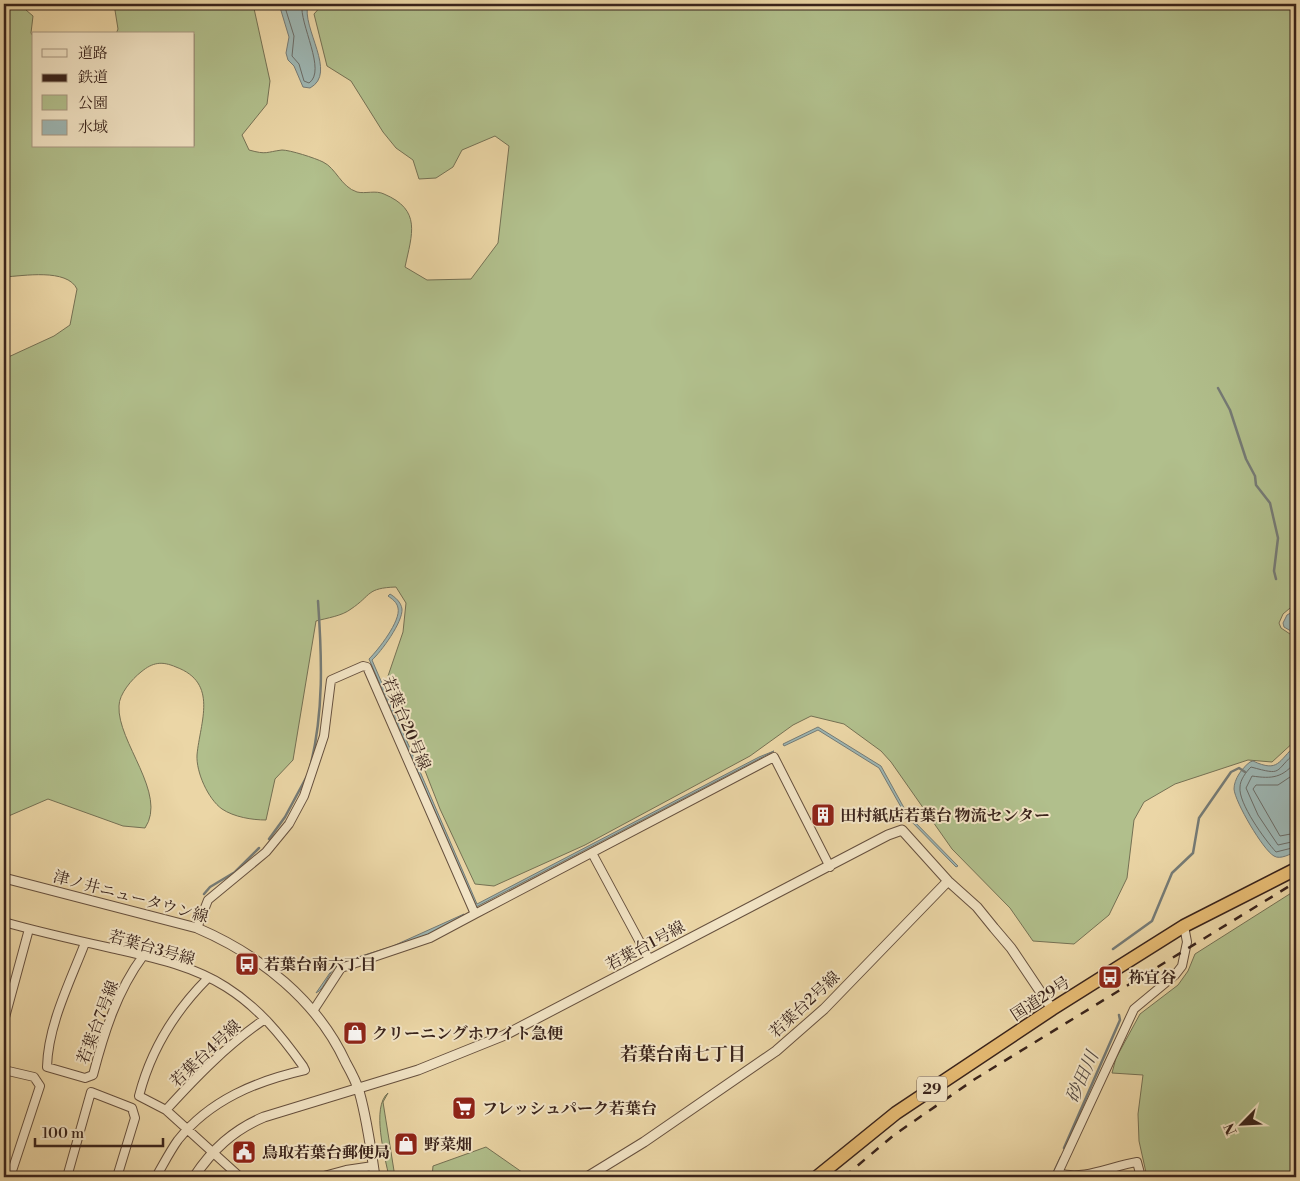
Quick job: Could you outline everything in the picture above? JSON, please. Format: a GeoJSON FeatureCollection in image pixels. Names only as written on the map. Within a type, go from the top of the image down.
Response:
{"type":"FeatureCollection","features":[{"type":"Feature","properties":{"kind":"highway","name":"国道29号"},"geometry":{"type":"LineString","coordinates":[[817,1177],[896,1113],[1052,1009],[1184,926],[1296,869]]}},
{"type":"Feature","properties":{"kind":"street","name":"若葉台20号線"},"geometry":{"type":"LineString","coordinates":[[197,928],[208,900],[266,852],[289,824],[304,796],[324,736],[329,683],[363,666],[367,666],[370,672],[475,914]]}},
{"type":"Feature","properties":{"kind":"street"},"geometry":{"type":"LineString","coordinates":[[313,1011],[341,968],[430,938],[774,758],[830,867]]}},
{"type":"Feature","properties":{"kind":"street","name":"若葉台1号線"},"geometry":{"type":"LineString","coordinates":[[194,1177],[213,1152],[242,1126],[264,1117],[418,1070],[505,1034],[902,830],[948,881],[976,907],[1011,948],[1052,1009]]}},
{"type":"Feature","properties":{"kind":"street"},"geometry":{"type":"LineString","coordinates":[[592,853],[649,960]]}},
{"type":"Feature","properties":{"kind":"street","name":"津ノ井ニュータウン線"},"geometry":{"type":"LineString","coordinates":[[4,878],[197,928],[216,936],[279,976],[324,1022],[340,1048],[359,1089],[375,1177]]}},
{"type":"Feature","properties":{"kind":"street","name":"若葉台2号線"},"geometry":{"type":"LineString","coordinates":[[587,1177],[644,1142],[776,1051],[824,1009],[948,881]]}},
{"type":"Feature","properties":{"kind":"street","name":"若葉台3号線"},"geometry":{"type":"LineString","coordinates":[[4,922],[29,930],[143,956],[183,967],[208,978],[226,987],[265,1019],[282,1036],[305,1070],[235,1092],[215,1106],[178,1141],[156,1177]]}},
{"type":"Feature","properties":{"kind":"street"},"geometry":{"type":"LineString","coordinates":[[1142,1177],[1137,1162],[1081,1176],[1057,1175],[1134,1009],[1175,975],[1182,966],[1187,942],[1184,926]]}},
{"type":"Feature","properties":{"kind":"street"},"geometry":{"type":"LineString","coordinates":[[4,1021],[29,930]]}},
{"type":"Feature","properties":{"kind":"street","name":"若葉台7号線"},"geometry":{"type":"LineString","coordinates":[[85,942],[60,1010],[47,1054],[47,1067],[85,1078],[93,1075],[112,1014],[134,969],[143,956]]}},
{"type":"Feature","properties":{"kind":"street"},"geometry":{"type":"LineString","coordinates":[[208,978],[186,1000],[156,1046],[139,1096],[166,1110],[240,1177]]}},
{"type":"Feature","properties":{"kind":"street","name":"若葉台4号線"},"geometry":{"type":"LineString","coordinates":[[166,1110],[205,1068],[244,1033],[265,1019]]}},
{"type":"Feature","properties":{"kind":"street"},"geometry":{"type":"LineString","coordinates":[[4,1070],[34,1077],[40,1086],[10,1177]]}},
{"type":"Feature","properties":{"kind":"street"},"geometry":{"type":"LineString","coordinates":[[67,1177],[91,1092],[132,1108],[135,1118],[117,1177]]}},
{"type":"Feature","properties":{"kind":"street"},"geometry":{"type":"LineString","coordinates":[[320,1177],[346,1170],[373,1166]]}},
{"type":"Feature","properties":{"kind":"green space"},"geometry":{"type":"Polygon","coordinates":[[[26,4],[26,10],[33,16],[31,33],[32,148],[195,148],[195,32],[117,32],[114,4],[253,4],[270,81],[267,104],[242,135],[249,150],[263,153],[286,150],[309,156],[328,165],[351,190],[381,193],[396,200],[409,215],[411,224],[410,244],[405,267],[427,280],[471,279],[498,243],[509,146],[495,136],[462,150],[453,167],[436,178],[419,179],[413,160],[396,148],[383,132],[351,81],[327,66],[314,14],[323,4],[1296,4],[1296,603],[1283,614],[1279,623],[1281,628],[1296,638],[1296,740],[1272,762],[1248,760],[1175,784],[1144,802],[1134,820],[1127,878],[1109,915],[1074,944],[1033,941],[1010,908],[952,849],[891,762],[881,751],[844,724],[811,716],[793,725],[750,756],[585,845],[494,886],[475,884],[440,809],[388,676],[403,632],[406,603],[396,587],[374,591],[347,611],[316,621],[293,760],[275,779],[266,820],[249,819],[232,814],[222,809],[212,799],[204,785],[197,762],[204,705],[202,693],[198,683],[189,674],[176,667],[162,663],[150,666],[134,679],[124,692],[119,706],[120,720],[146,784],[150,800],[150,814],[145,828],[123,826],[48,799],[4,818],[4,359],[54,336],[70,325],[77,289],[72,282],[55,276],[4,277],[4,5],[26,4]]]}},
{"type":"Feature","properties":{"kind":"green space"},"geometry":{"type":"Polygon","coordinates":[[[1296,890],[1296,1177],[1268,1175],[1147,1177],[1139,1141],[1138,1114],[1143,1075],[1112,1073],[1116,1058],[1140,1014],[1178,985],[1188,971],[1195,954],[1296,890]]]}},
{"type":"Feature","properties":{"kind":"green space"},"geometry":{"type":"Polygon","coordinates":[[[388,1093],[383,1102],[395,1177],[389,1177],[381,1133],[380,1109],[383,1100],[388,1093]]]}},
{"type":"Feature","properties":{"kind":"green space"},"geometry":{"type":"Polygon","coordinates":[[[486,1147],[529,1177],[432,1177],[433,1166],[486,1147]]]}},
{"type":"Feature","properties":{"kind":"water"},"geometry":{"type":"Polygon","coordinates":[[[279,4],[308,4],[309,25],[317,49],[321,72],[318,81],[310,88],[303,87],[294,66],[288,60],[286,53],[289,37],[279,4]]]}},
{"type":"Feature","properties":{"kind":"water"},"geometry":{"type":"Polygon","coordinates":[[[390,594],[400,604],[402,609],[401,615],[391,636],[372,660],[477,904],[759,757],[774,751],[476,907],[369,659],[393,627],[398,614],[395,602],[388,596],[390,594]]]}},
{"type":"Feature","properties":{"kind":"water"},"geometry":{"type":"Polygon","coordinates":[[[1296,610],[1296,634],[1284,627],[1283,623],[1287,615],[1296,610]]]}},
{"type":"Feature","properties":{"kind":"water"},"geometry":{"type":"Polygon","coordinates":[[[818,727],[881,766],[908,815],[958,866],[956,867],[906,816],[879,768],[818,730],[784,746],[783,744],[818,727]]]}},
{"type":"Feature","properties":{"kind":"water"},"geometry":{"type":"Polygon","coordinates":[[[1296,745],[1296,851],[1285,856],[1276,857],[1263,845],[1250,825],[1239,804],[1234,785],[1239,774],[1250,762],[1253,761],[1268,766],[1278,764],[1296,745]]]}},
{"type":"Feature","properties":{"kind":"water"},"geometry":{"type":"Polygon","coordinates":[[[464,914],[456,921],[442,928],[336,967],[322,988],[316,993],[336,964],[393,946],[464,914]]]}},
{"type":"Feature","properties":{"kind":"waterway"},"geometry":{"type":"LineString","coordinates":[[1069,4],[1082,4]]}},
{"type":"Feature","properties":{"kind":"waterway"},"geometry":{"type":"LineString","coordinates":[[1218,388],[1230,410],[1246,459],[1255,476],[1256,485],[1270,503],[1278,538],[1274,571],[1276,579]]}},
{"type":"Feature","properties":{"kind":"waterway"},"geometry":{"type":"LineString","coordinates":[[310,768],[315,747],[320,706],[318,601]]}},
{"type":"Feature","properties":{"kind":"waterway","name":"砂田川"},"geometry":{"type":"LineString","coordinates":[[1113,949],[1152,921],[1172,873],[1193,853],[1199,818],[1231,772],[1239,768],[1245,772]]}},
{"type":"Feature","properties":{"kind":"waterway"},"geometry":{"type":"LineString","coordinates":[[269,839],[285,817],[307,776]]}},
{"type":"Feature","properties":{"kind":"waterway"},"geometry":{"type":"LineString","coordinates":[[204,894],[210,887],[235,872],[259,848]]}},
{"type":"Feature","properties":{"kind":"waterway","name":"砂田川"},"geometry":{"type":"LineString","coordinates":[[1064,1148],[1120,1020],[1119,1015]]}},
{"type":"Feature","properties":{"kind":"waterway","name":"砂田川"},"geometry":{"type":"LineString","coordinates":[[1054,1172],[1061,1157]]}},
{"type":"Feature","properties":{"kind":"railway"},"geometry":{"type":"LineString","coordinates":[[844,1177],[894,1135],[975,1079],[1296,882]]}},
{"type":"Feature","properties":{"kind":"place","name":"田村紙店若葉台 物流センター"},"geometry":{"type":"Point","coordinates":[823,815]}},
{"type":"Feature","properties":{"kind":"place","name":"若葉台南六丁目"},"geometry":{"type":"Point","coordinates":[247,964]}},
{"type":"Feature","properties":{"kind":"place","name":"祢宜谷"},"geometry":{"type":"Point","coordinates":[1110,977]}},
{"type":"Feature","properties":{"kind":"place","name":"クリーニングホワイト急便"},"geometry":{"type":"Point","coordinates":[355,1033]}},
{"type":"Feature","properties":{"kind":"place","name":"フレッシュパーク若葉台"},"geometry":{"type":"Point","coordinates":[464,1108]}},
{"type":"Feature","properties":{"kind":"place","name":"野菜畑"},"geometry":{"type":"Point","coordinates":[406,1144]}},
{"type":"Feature","properties":{"kind":"place","name":"鳥取若葉台郵便局"},"geometry":{"type":"Point","coordinates":[244,1152]}},
{"type":"Feature","properties":{"kind":"district","name":"若葉台南七丁目"},"geometry":{"type":"Point","coordinates":[683,1054]}}]}
